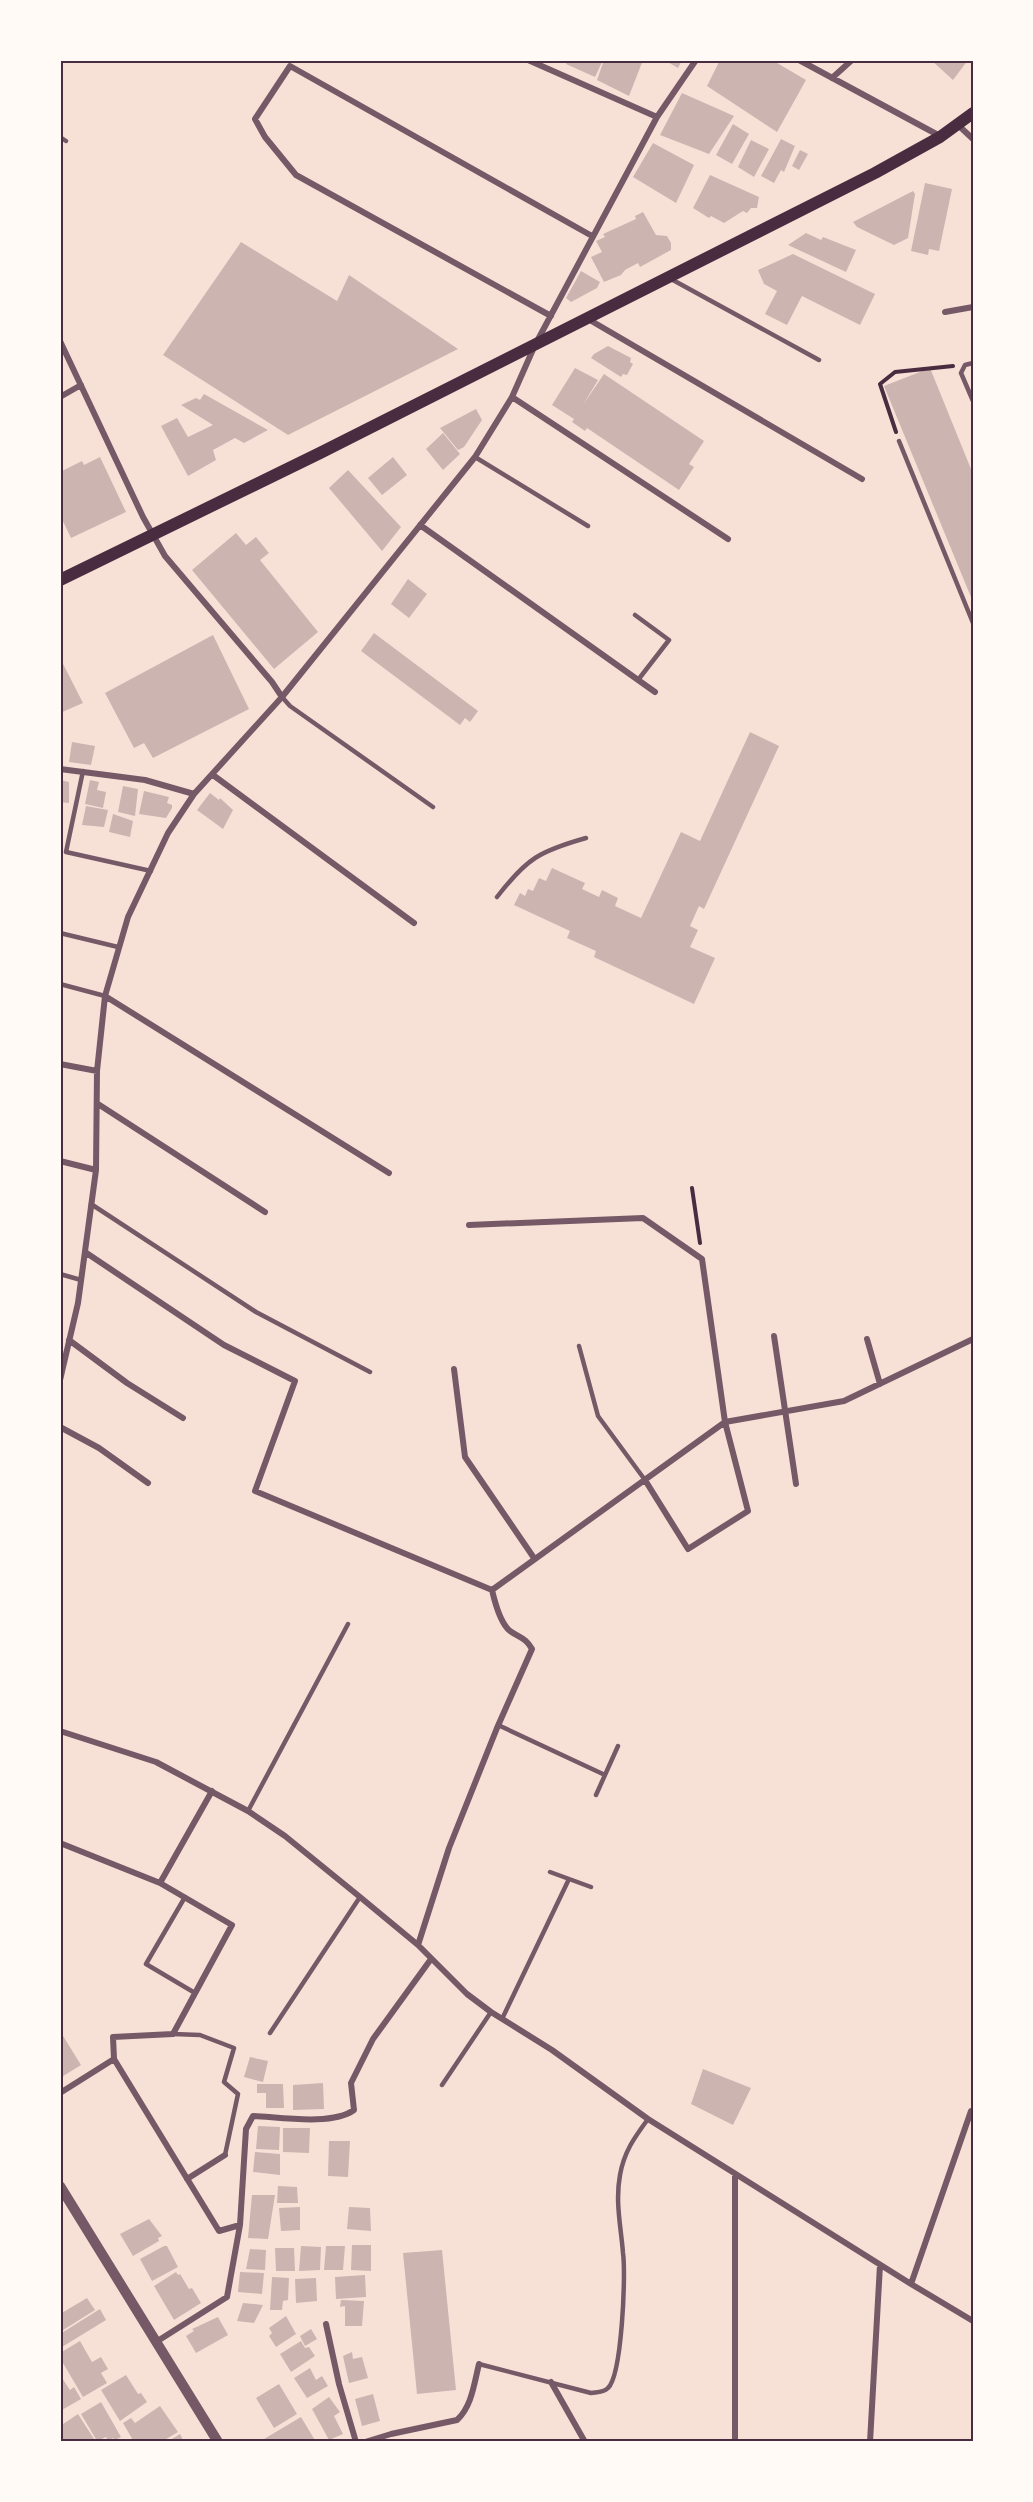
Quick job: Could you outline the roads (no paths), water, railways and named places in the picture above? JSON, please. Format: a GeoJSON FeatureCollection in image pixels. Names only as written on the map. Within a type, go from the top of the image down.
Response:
{"type":"FeatureCollection","features":[{"type":"Feature","properties":{"kind":"main road"},"geometry":{"type":"LineString","coordinates":[[60,580],[536,345],[666,276],[875,173],[940,137],[973,113]]}},
{"type":"Feature","properties":{"kind":"street"},"geometry":{"type":"LineString","coordinates":[[528,60],[657,117]]}},
{"type":"Feature","properties":{"kind":"street"},"geometry":{"type":"LineString","coordinates":[[60,1380],[63,1356],[69,1340],[81,1280],[96,1170],[97,1071],[105,996],[128,917],[168,833],[194,794],[282,697],[475,457],[512,397],[592,236],[657,117],[696,60]]}},
{"type":"Feature","properties":{"kind":"street"},"geometry":{"type":"LineString","coordinates":[[799,60],[940,137]]}},
{"type":"Feature","properties":{"kind":"street"},"geometry":{"type":"LineString","coordinates":[[832,78],[852,60]]}},
{"type":"Feature","properties":{"kind":"street"},"geometry":{"type":"LineString","coordinates":[[551,316],[296,175],[265,137],[255,119],[290,66],[592,236]]}},
{"type":"Feature","properties":{"kind":"street"},"geometry":{"type":"LineString","coordinates":[[958,125],[973,140]]}},
{"type":"Feature","properties":{"kind":"street"},"geometry":{"type":"LineString","coordinates":[[945,312],[973,307]]}},
{"type":"Feature","properties":{"kind":"street"},"geometry":{"type":"LineString","coordinates":[[588,318],[862,479]]}},
{"type":"Feature","properties":{"kind":"street"},"geometry":{"type":"LineString","coordinates":[[60,340],[143,518],[165,556],[272,682],[282,697]]}},
{"type":"Feature","properties":{"kind":"street"},"geometry":{"type":"LineString","coordinates":[[60,397],[81,386]]}},
{"type":"Feature","properties":{"kind":"street"},"geometry":{"type":"LineString","coordinates":[[512,397],[728,539]]}},
{"type":"Feature","properties":{"kind":"street"},"geometry":{"type":"LineString","coordinates":[[420,525],[655,692]]}},
{"type":"Feature","properties":{"kind":"street"},"geometry":{"type":"LineString","coordinates":[[60,768],[145,780],[194,794]]}},
{"type":"Feature","properties":{"kind":"street"},"geometry":{"type":"LineString","coordinates":[[213,774],[414,923]]}},
{"type":"Feature","properties":{"kind":"street"},"geometry":{"type":"LineString","coordinates":[[105,996],[389,1173]]}},
{"type":"Feature","properties":{"kind":"street"},"geometry":{"type":"LineString","coordinates":[[60,1064],[97,1071]]}},
{"type":"Feature","properties":{"kind":"street"},"geometry":{"type":"LineString","coordinates":[[98,1104],[265,1212]]}},
{"type":"Feature","properties":{"kind":"street"},"geometry":{"type":"LineString","coordinates":[[60,1161],[96,1170]]}},
{"type":"Feature","properties":{"kind":"street"},"geometry":{"type":"LineString","coordinates":[[469,1225],[643,1218],[702,1259],[725,1422],[748,1511],[688,1549],[645,1480]]}},
{"type":"Feature","properties":{"kind":"street"},"geometry":{"type":"LineString","coordinates":[[84,1252],[224,1345],[295,1381],[255,1491],[492,1590]]}},
{"type":"Feature","properties":{"kind":"street"},"geometry":{"type":"LineString","coordinates":[[774,1336],[787,1411],[796,1484]]}},
{"type":"Feature","properties":{"kind":"street"},"geometry":{"type":"LineString","coordinates":[[867,1339],[880,1384]]}},
{"type":"Feature","properties":{"kind":"street"},"geometry":{"type":"LineString","coordinates":[[69,1340],[128,1383],[183,1418]]}},
{"type":"Feature","properties":{"kind":"street"},"geometry":{"type":"LineString","coordinates":[[492,1590],[725,1422],[844,1401],[973,1340]]}},
{"type":"Feature","properties":{"kind":"street"},"geometry":{"type":"LineString","coordinates":[[454,1369],[465,1457],[534,1558]]}},
{"type":"Feature","properties":{"kind":"street"},"geometry":{"type":"LineString","coordinates":[[60,1427],[99,1448],[148,1483]]}},
{"type":"Feature","properties":{"kind":"street"},"geometry":{"type":"LineString","coordinates":[[418,1945],[449,1848],[498,1725],[532,1649],[526,1639],[509,1630],[495,1605],[492,1590]]}},
{"type":"Feature","properties":{"kind":"street"},"geometry":{"type":"LineString","coordinates":[[60,1731],[156,1762],[248,1811],[285,1836],[360,1897],[418,1945],[467,1994],[491,2012],[552,2050],[648,2119],[973,2321]]}},
{"type":"Feature","properties":{"kind":"street"},"geometry":{"type":"LineString","coordinates":[[160,1882],[212,1791]]}},
{"type":"Feature","properties":{"kind":"street"},"geometry":{"type":"LineString","coordinates":[[60,1843],[160,1882],[232,1925],[173,2034],[113,2037],[114,2059],[219,2231],[240,2225]]}},
{"type":"Feature","properties":{"kind":"street"},"geometry":{"type":"LineString","coordinates":[[156,2342],[227,2297],[240,2225],[246,2129],[253,2116],[319,2119],[347,2115],[354,2110],[351,2083],[373,2039],[431,1959]]}},
{"type":"Feature","properties":{"kind":"street"},"geometry":{"type":"LineString","coordinates":[[60,2093],[114,2059]]}},
{"type":"Feature","properties":{"kind":"street"},"geometry":{"type":"LineString","coordinates":[[911,2284],[971,2111],[973,2111]]}},
{"type":"Feature","properties":{"kind":"street"},"geometry":{"type":"LineString","coordinates":[[187,2179],[225,2155]]}},
{"type":"Feature","properties":{"kind":"street"},"geometry":{"type":"LineString","coordinates":[[735,2174],[735,2442]]}},
{"type":"Feature","properties":{"kind":"street"},"geometry":{"type":"LineString","coordinates":[[60,2186],[218,2442]]}},
{"type":"Feature","properties":{"kind":"street"},"geometry":{"type":"LineString","coordinates":[[870,2442],[880,2265]]}},
{"type":"Feature","properties":{"kind":"street"},"geometry":{"type":"LineString","coordinates":[[326,2324],[339,2384],[356,2442]]}},
{"type":"Feature","properties":{"kind":"street"},"geometry":{"type":"LineString","coordinates":[[365,2442],[457,2420],[464,2414],[469,2402],[479,2364]]}},
{"type":"Feature","properties":{"kind":"street"},"geometry":{"type":"LineString","coordinates":[[551,2382],[585,2442]]}},
{"type":"Feature","properties":{"kind":"lane"},"geometry":{"type":"LineString","coordinates":[[60,137],[66,141]]}},
{"type":"Feature","properties":{"kind":"lane"},"geometry":{"type":"LineString","coordinates":[[666,276],[819,360]]}},
{"type":"Feature","properties":{"kind":"lane"},"geometry":{"type":"LineString","coordinates":[[973,363],[965,365],[961,373],[973,401]]}},
{"type":"Feature","properties":{"kind":"lane"},"geometry":{"type":"LineString","coordinates":[[899,441],[973,623]]}},
{"type":"Feature","properties":{"kind":"lane"},"geometry":{"type":"LineString","coordinates":[[475,457],[588,526]]}},
{"type":"Feature","properties":{"kind":"lane"},"geometry":{"type":"LineString","coordinates":[[635,615],[669,640],[638,680]]}},
{"type":"Feature","properties":{"kind":"lane"},"geometry":{"type":"LineString","coordinates":[[282,697],[290,706],[433,807]]}},
{"type":"Feature","properties":{"kind":"lane"},"geometry":{"type":"LineString","coordinates":[[83,771],[66,852],[151,871]]}},
{"type":"Feature","properties":{"kind":"lane"},"geometry":{"type":"LineString","coordinates":[[497,897],[515,873],[534,857],[551,847],[586,838]]}},
{"type":"Feature","properties":{"kind":"lane"},"geometry":{"type":"LineString","coordinates":[[60,933],[118,947]]}},
{"type":"Feature","properties":{"kind":"lane"},"geometry":{"type":"LineString","coordinates":[[60,984],[105,996]]}},
{"type":"Feature","properties":{"kind":"lane"},"geometry":{"type":"LineString","coordinates":[[91,1204],[256,1312],[370,1372]]}},
{"type":"Feature","properties":{"kind":"lane"},"geometry":{"type":"LineString","coordinates":[[60,1274],[81,1280]]}},
{"type":"Feature","properties":{"kind":"lane"},"geometry":{"type":"LineString","coordinates":[[579,1346],[598,1416],[645,1480]]}},
{"type":"Feature","properties":{"kind":"lane"},"geometry":{"type":"LineString","coordinates":[[248,1811],[348,1624]]}},
{"type":"Feature","properties":{"kind":"lane"},"geometry":{"type":"LineString","coordinates":[[498,1725],[605,1775]]}},
{"type":"Feature","properties":{"kind":"lane"},"geometry":{"type":"LineString","coordinates":[[596,1795],[618,1746]]}},
{"type":"Feature","properties":{"kind":"lane"},"geometry":{"type":"LineString","coordinates":[[550,1872],[591,1887]]}},
{"type":"Feature","properties":{"kind":"lane"},"geometry":{"type":"LineString","coordinates":[[502,2019],[569,1879]]}},
{"type":"Feature","properties":{"kind":"lane"},"geometry":{"type":"LineString","coordinates":[[185,1897],[146,1964],[195,1994]]}},
{"type":"Feature","properties":{"kind":"lane"},"geometry":{"type":"LineString","coordinates":[[270,2033],[360,1897]]}},
{"type":"Feature","properties":{"kind":"lane"},"geometry":{"type":"LineString","coordinates":[[442,2085],[491,2012]]}},
{"type":"Feature","properties":{"kind":"lane"},"geometry":{"type":"LineString","coordinates":[[173,2034],[200,2035],[234,2048],[224,2082],[238,2094],[225,2155]]}},
{"type":"Feature","properties":{"kind":"lane"},"geometry":{"type":"LineString","coordinates":[[479,2364],[591,2393],[601,2392],[609,2387],[613,2377],[621,2326],[624,2254],[617,2196],[620,2175],[625,2152],[648,2119]]}}]}
